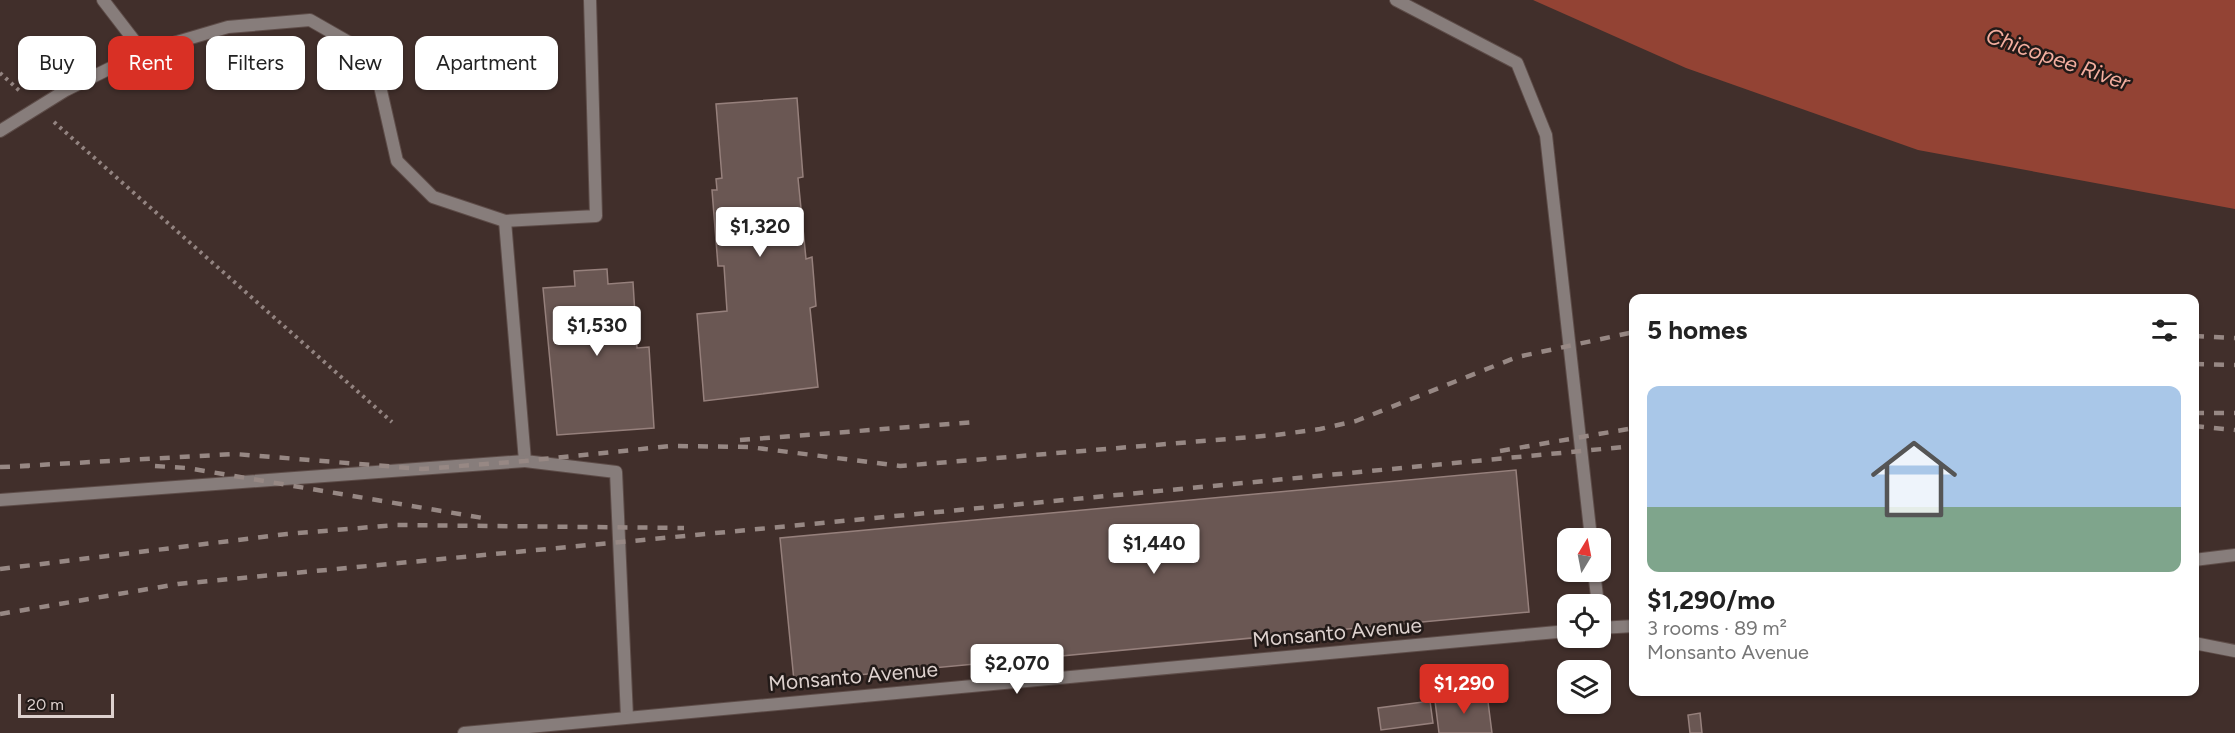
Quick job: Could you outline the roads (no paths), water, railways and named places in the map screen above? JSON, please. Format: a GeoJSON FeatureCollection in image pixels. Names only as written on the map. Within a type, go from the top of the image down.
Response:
{"type":"FeatureCollection","features":[{"type":"Feature","properties":{"kind":"street"},"geometry":{"type":"LineString","coordinates":[[103,0],[131,36]]}},
{"type":"Feature","properties":{"kind":"street"},"geometry":{"type":"LineString","coordinates":[[194,37],[228,27],[310,20],[352,44],[377,73],[397,161],[433,197],[505,221],[596,216],[590,0]]}},
{"type":"Feature","properties":{"kind":"street"},"geometry":{"type":"LineString","coordinates":[[1396,0],[1517,63],[1546,135],[1590,528]]}},
{"type":"Feature","properties":{"kind":"street"},"geometry":{"type":"LineString","coordinates":[[0,131],[66,90],[108,69]]}},
{"type":"Feature","properties":{"kind":"street"},"geometry":{"type":"LineString","coordinates":[[505,221],[525,461]]}},
{"type":"Feature","properties":{"kind":"street"},"geometry":{"type":"LineString","coordinates":[[0,500],[525,461],[616,472],[627,717]]}},
{"type":"Feature","properties":{"kind":"street"},"geometry":{"type":"LineString","coordinates":[[2199,559],[2235,555]]}},
{"type":"Feature","properties":{"kind":"street"},"geometry":{"type":"LineString","coordinates":[[1611,627],[1629,626]]}},
{"type":"Feature","properties":{"kind":"street","name":"Monsanto Avenue"},"geometry":{"type":"LineString","coordinates":[[464,733],[1557,632]]}},
{"type":"Feature","properties":{"kind":"street"},"geometry":{"type":"LineString","coordinates":[[2199,644],[2235,651]]}},
{"type":"Feature","properties":{"kind":"water","name":"Chicopee River"},"geometry":{"type":"Polygon","coordinates":[[[1533,0],[2235,0],[2235,209],[1918,150],[1686,68],[1533,0]]]}},
{"type":"Feature","properties":{"kind":"railway"},"geometry":{"type":"LineString","coordinates":[[20,466],[235,454],[422,469],[671,446],[749,447],[900,466],[1276,435],[1356,421],[1517,357],[1629,333]]}},
{"type":"Feature","properties":{"kind":"railway"},"geometry":{"type":"LineString","coordinates":[[2199,336],[2235,338]]}},
{"type":"Feature","properties":{"kind":"railway"},"geometry":{"type":"LineString","coordinates":[[2199,364],[2235,365]]}},
{"type":"Feature","properties":{"kind":"railway"},"geometry":{"type":"LineString","coordinates":[[2199,413],[2235,413]]}},
{"type":"Feature","properties":{"kind":"railway"},"geometry":{"type":"LineString","coordinates":[[740,440],[976,422]]}},
{"type":"Feature","properties":{"kind":"railway"},"geometry":{"type":"LineString","coordinates":[[2199,426],[2235,430]]}},
{"type":"Feature","properties":{"kind":"railway"},"geometry":{"type":"LineString","coordinates":[[1500,451],[1629,429]]}},
{"type":"Feature","properties":{"kind":"railway"},"geometry":{"type":"LineString","coordinates":[[0,614],[178,584],[1629,446]]}},
{"type":"Feature","properties":{"kind":"railway"},"geometry":{"type":"LineString","coordinates":[[0,467],[29,466]]}},
{"type":"Feature","properties":{"kind":"railway"},"geometry":{"type":"LineString","coordinates":[[155,466],[187,468],[483,518]]}},
{"type":"Feature","properties":{"kind":"railway"},"geometry":{"type":"LineString","coordinates":[[0,569],[287,534],[396,525],[684,528]]}}]}
